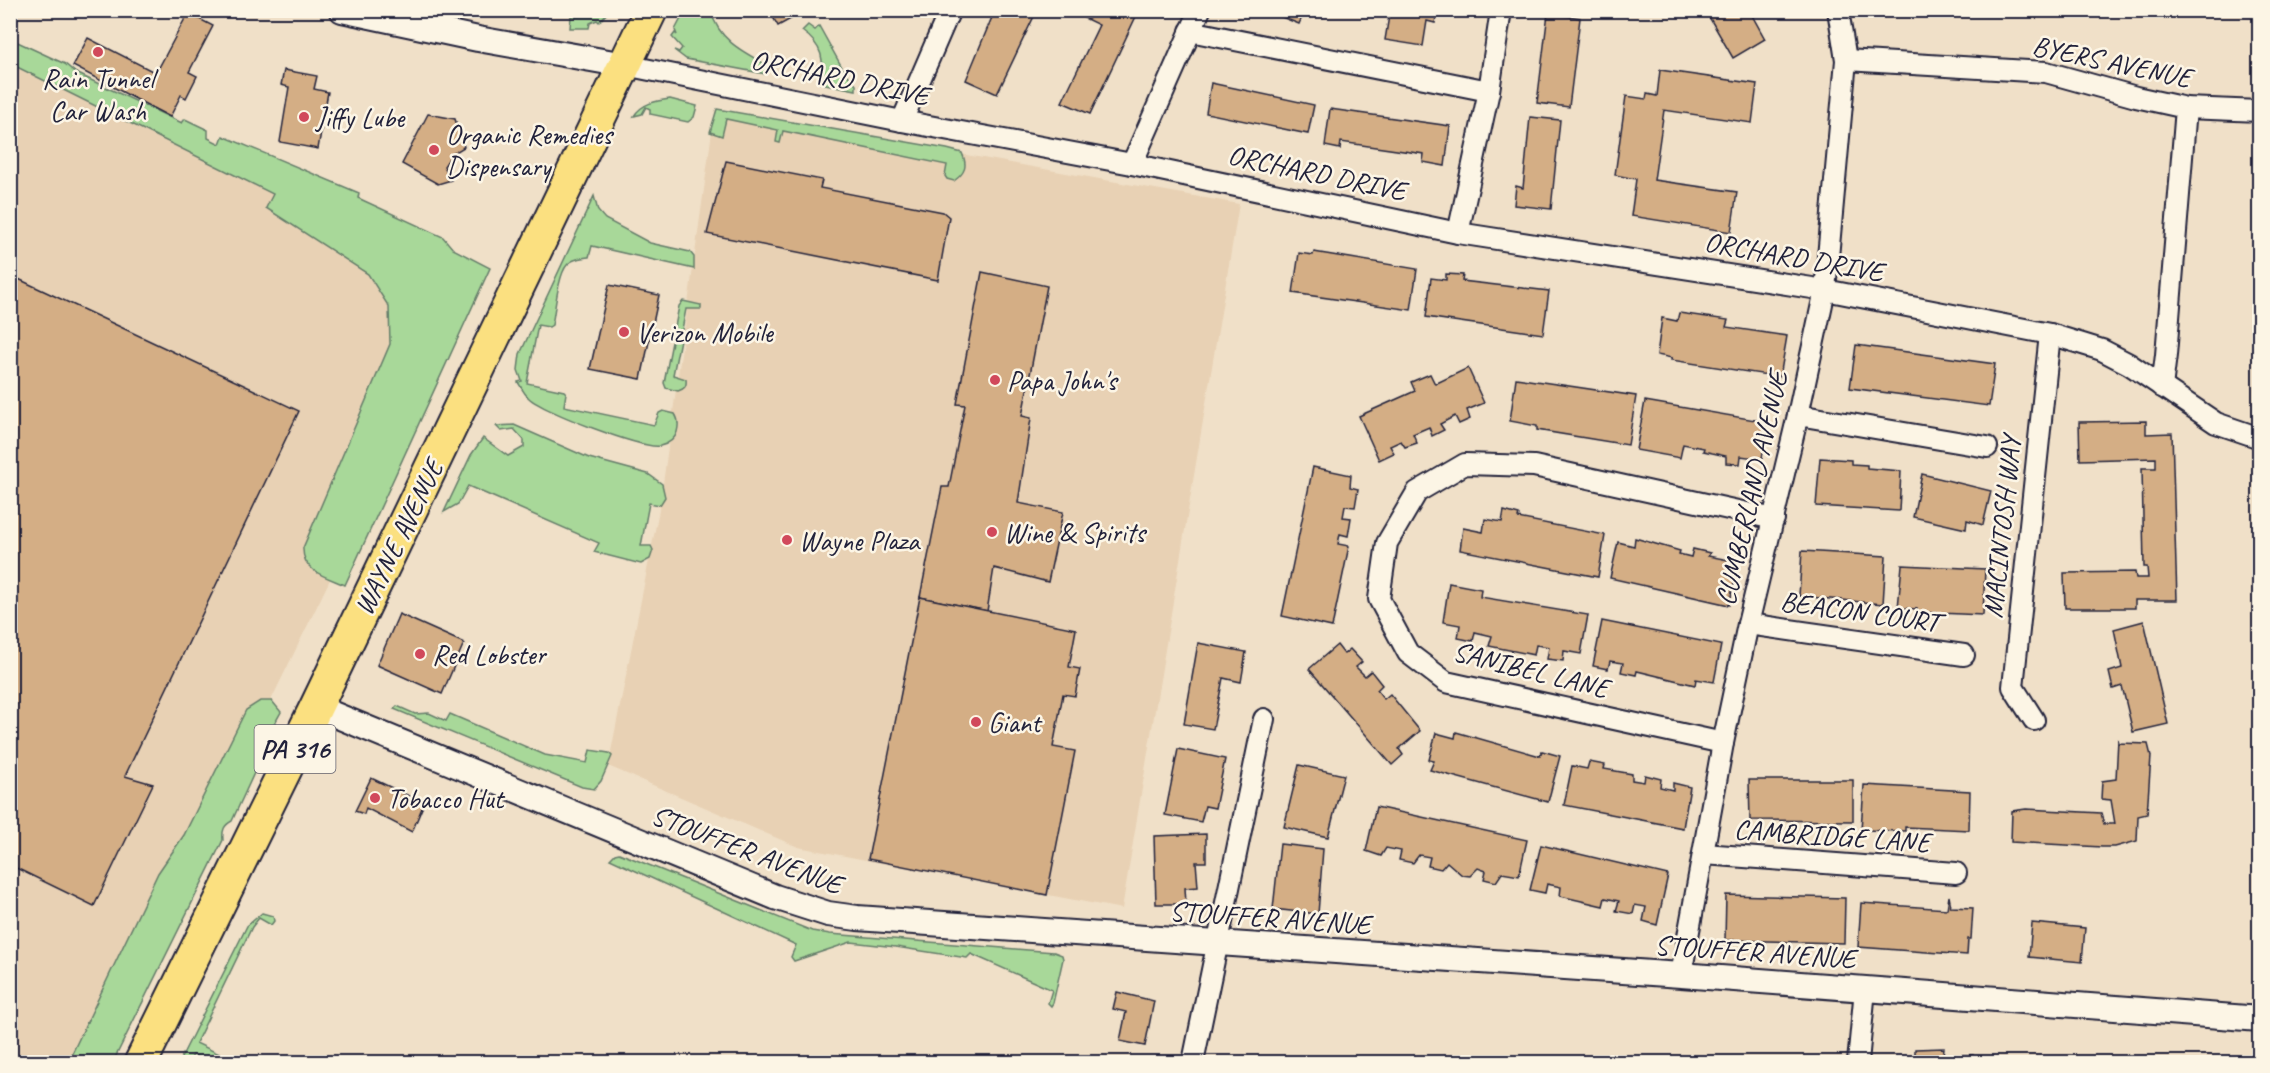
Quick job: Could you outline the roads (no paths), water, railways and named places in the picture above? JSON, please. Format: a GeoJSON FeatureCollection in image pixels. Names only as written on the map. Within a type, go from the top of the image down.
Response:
{"type":"FeatureCollection","features":[{"type":"Feature","properties":{"kind":"main road","name":"WAYNE AVENUE"},"geometry":{"type":"LineString","coordinates":[[141,1062],[316,707],[651,10]]}},
{"type":"Feature","properties":{"kind":"street","name":"ORCHARD DRIVE"},"geometry":{"type":"LineString","coordinates":[[342,10],[478,39],[625,65],[902,121],[1132,164],[1458,233],[1825,290],[2050,334],[2102,350],[2129,364],[2216,423],[2259,438]]}},
{"type":"Feature","properties":{"kind":"street"},"geometry":{"type":"LineString","coordinates":[[902,121],[950,10]]}},
{"type":"Feature","properties":{"kind":"street"},"geometry":{"type":"LineString","coordinates":[[1132,164],[1200,10]]}},
{"type":"Feature","properties":{"kind":"street"},"geometry":{"type":"LineString","coordinates":[[1458,233],[1489,91],[1502,10]]}},
{"type":"Feature","properties":{"kind":"street","name":"CUMBERLAND AVENUE"},"geometry":{"type":"LineString","coordinates":[[1681,975],[1723,743],[1748,624],[1825,290],[1846,60],[1838,10]]}},
{"type":"Feature","properties":{"kind":"street"},"geometry":{"type":"LineString","coordinates":[[1190,31],[1489,91]]}},
{"type":"Feature","properties":{"kind":"street","name":"BYERS AVENUE"},"geometry":{"type":"LineString","coordinates":[[1846,60],[2046,72],[2186,108],[2259,111]]}},
{"type":"Feature","properties":{"kind":"street"},"geometry":{"type":"LineString","coordinates":[[2162,387],[2186,108]]}},
{"type":"Feature","properties":{"kind":"street","name":"MACINTOSH WAY"},"geometry":{"type":"LineString","coordinates":[[2034,720],[2013,687],[2050,334]]}},
{"type":"Feature","properties":{"kind":"street"},"geometry":{"type":"LineString","coordinates":[[1798,415],[1987,447]]}},
{"type":"Feature","properties":{"kind":"street","name":"SANIBEL LANE"},"geometry":{"type":"LineString","coordinates":[[1723,743],[1446,682],[1408,653],[1379,599],[1387,543],[1417,492],[1465,464],[1534,466],[1774,519]]}},
{"type":"Feature","properties":{"kind":"street","name":"BEACON COURT"},"geometry":{"type":"LineString","coordinates":[[1748,624],[1964,655]]}},
{"type":"Feature","properties":{"kind":"street","name":"STOUFFER AVENUE"},"geometry":{"type":"LineString","coordinates":[[316,707],[775,897],[828,914],[857,918],[1681,975],[2259,1019]]}},
{"type":"Feature","properties":{"kind":"street"},"geometry":{"type":"LineString","coordinates":[[1193,1062],[1264,719]]}},
{"type":"Feature","properties":{"kind":"street","name":"CAMBRIDGE LANE"},"geometry":{"type":"LineString","coordinates":[[1704,854],[1956,873]]}},
{"type":"Feature","properties":{"kind":"street"},"geometry":{"type":"LineString","coordinates":[[1858,1062],[1865,989]]}},
{"type":"Feature","properties":{"kind":"place","name":"Rain Tunnel Car Wash"},"geometry":{"type":"Point","coordinates":[98,52]}},
{"type":"Feature","properties":{"kind":"place","name":"Jiffy Lube"},"geometry":{"type":"Point","coordinates":[304,117]}},
{"type":"Feature","properties":{"kind":"place","name":"Organic Remedies Dispensary"},"geometry":{"type":"Point","coordinates":[434,150]}},
{"type":"Feature","properties":{"kind":"place","name":"Verizon Mobile"},"geometry":{"type":"Point","coordinates":[624,332]}},
{"type":"Feature","properties":{"kind":"place","name":"Papa John's"},"geometry":{"type":"Point","coordinates":[995,380]}},
{"type":"Feature","properties":{"kind":"place","name":"Wine & Spirits"},"geometry":{"type":"Point","coordinates":[992,532]}},
{"type":"Feature","properties":{"kind":"place","name":"Wayne Plaza"},"geometry":{"type":"Point","coordinates":[787,540]}},
{"type":"Feature","properties":{"kind":"place","name":"Red Lobster"},"geometry":{"type":"Point","coordinates":[420,654]}},
{"type":"Feature","properties":{"kind":"place","name":"Giant"},"geometry":{"type":"Point","coordinates":[976,722]}},
{"type":"Feature","properties":{"kind":"place","name":"Tobacco Hut"},"geometry":{"type":"Point","coordinates":[375,798]}}]}
